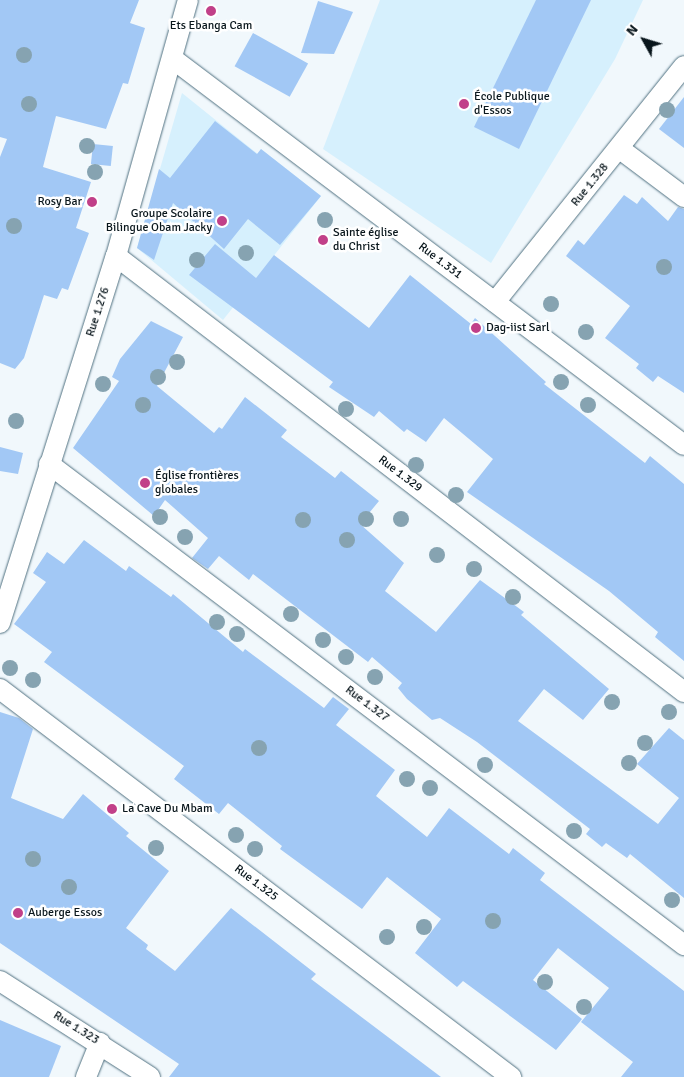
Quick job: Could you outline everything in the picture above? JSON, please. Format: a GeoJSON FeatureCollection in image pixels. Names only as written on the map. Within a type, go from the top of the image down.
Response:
{"type":"FeatureCollection","features":[{"type":"Feature","properties":{"kind":"street","name":"Rue 1.276"},"geometry":{"type":"LineString","coordinates":[[0,622],[116,256],[173,59],[188,0]]}},
{"type":"Feature","properties":{"kind":"street","name":"Rue 1.331"},"geometry":{"type":"LineString","coordinates":[[173,59],[684,445]]}},
{"type":"Feature","properties":{"kind":"street","name":"Rue 1.328"},"geometry":{"type":"LineString","coordinates":[[495,302],[620,149],[684,66]]}},
{"type":"Feature","properties":{"kind":"street"},"geometry":{"type":"LineString","coordinates":[[620,149],[684,197]]}},
{"type":"Feature","properties":{"kind":"street","name":"Rue 1.329"},"geometry":{"type":"LineString","coordinates":[[116,256],[684,692]]}},
{"type":"Feature","properties":{"kind":"street","name":"Rue 1.327"},"geometry":{"type":"LineString","coordinates":[[49,464],[684,945]]}},
{"type":"Feature","properties":{"kind":"street","name":"Rue 1.325"},"geometry":{"type":"LineString","coordinates":[[0,689],[511,1077]]}},
{"type":"Feature","properties":{"kind":"street","name":"Rue 1.323"},"geometry":{"type":"LineString","coordinates":[[0,981],[100,1043],[150,1077]]}},
{"type":"Feature","properties":{"kind":"street"},"geometry":{"type":"LineString","coordinates":[[86,1077],[100,1043]]}},
{"type":"Feature","properties":{"kind":"shaded area","name":"École Publique d'Essos"},"geometry":{"type":"Polygon","coordinates":[[[380,0],[643,0],[615,59],[491,263],[323,149],[380,0]]]}},
{"type":"Feature","properties":{"kind":"shaded area","name":"Groupe Scolaire Bilingue Obam Jacky"},"geometry":{"type":"Polygon","coordinates":[[[182,93],[258,154],[261,149],[321,196],[223,320],[137,248],[182,93]]]}},
{"type":"Feature","properties":{"kind":"building"},"geometry":{"type":"Polygon","coordinates":[[[0,0],[139,0],[130,23],[145,28],[128,84],[123,83],[106,129],[56,116],[43,167],[91,182],[76,228],[89,233],[68,290],[62,288],[57,299],[44,295],[24,358],[15,369],[0,363],[0,157],[7,139],[0,137],[0,0]]]}},
{"type":"Feature","properties":{"kind":"building"},"geometry":{"type":"Polygon","coordinates":[[[536,0],[591,0],[519,149],[474,127],[536,0]]]}},
{"type":"Feature","properties":{"kind":"building"},"geometry":{"type":"Polygon","coordinates":[[[318,1],[353,12],[334,54],[301,53],[318,1]]]}},
{"type":"Feature","properties":{"kind":"building"},"geometry":{"type":"Polygon","coordinates":[[[253,33],[308,64],[290,97],[235,66],[253,33]]]}},
{"type":"Feature","properties":{"kind":"building"},"geometry":{"type":"Polygon","coordinates":[[[684,97],[684,148],[659,129],[684,97]]]}},
{"type":"Feature","properties":{"kind":"building"},"geometry":{"type":"Polygon","coordinates":[[[215,121],[257,154],[261,149],[321,196],[280,245],[248,219],[224,249],[173,203],[154,260],[137,248],[159,169],[170,178],[215,121]]]}},
{"type":"Feature","properties":{"kind":"building"},"geometry":{"type":"Polygon","coordinates":[[[93,144],[113,146],[111,166],[91,164],[93,144]]]}},
{"type":"Feature","properties":{"kind":"building"},"geometry":{"type":"Polygon","coordinates":[[[624,195],[637,204],[642,197],[668,221],[678,207],[684,209],[684,393],[658,376],[653,382],[636,368],[639,364],[605,338],[630,306],[566,256],[578,240],[584,245],[624,195]]]}},
{"type":"Feature","properties":{"kind":"building"},"geometry":{"type":"Polygon","coordinates":[[[215,244],[256,278],[274,255],[369,328],[410,275],[471,324],[475,318],[546,382],[544,384],[645,463],[650,456],[684,484],[684,661],[655,637],[658,632],[609,591],[467,492],[493,459],[444,418],[426,442],[407,429],[404,432],[379,411],[374,417],[329,387],[333,382],[189,275],[215,244]]]}},
{"type":"Feature","properties":{"kind":"building"},"geometry":{"type":"Polygon","coordinates":[[[151,321],[183,337],[157,386],[214,433],[219,427],[222,429],[245,397],[287,430],[281,437],[335,478],[341,471],[379,501],[360,524],[404,563],[385,591],[436,632],[480,580],[524,612],[521,615],[609,689],[583,720],[544,689],[518,721],[658,824],[679,798],[637,764],[669,728],[684,740],[684,898],[630,854],[627,858],[606,843],[602,847],[586,834],[590,829],[477,742],[440,718],[432,720],[407,699],[398,688],[402,683],[372,657],[368,662],[253,574],[249,580],[219,556],[208,569],[192,558],[208,538],[165,500],[154,516],[73,448],[119,381],[112,377],[120,359],[151,321]]]}},
{"type":"Feature","properties":{"kind":"building"},"geometry":{"type":"Polygon","coordinates":[[[0,447],[23,453],[18,474],[0,471],[0,447]]]}},
{"type":"Feature","properties":{"kind":"building"},"geometry":{"type":"Polygon","coordinates":[[[84,540],[126,571],[129,566],[171,597],[173,594],[243,652],[245,649],[324,708],[333,697],[349,709],[336,725],[395,770],[376,796],[427,837],[449,808],[509,854],[513,848],[545,873],[540,880],[684,991],[684,1077],[621,1077],[633,1062],[581,1022],[609,988],[558,948],[533,980],[582,1019],[556,1050],[463,981],[457,987],[415,953],[441,919],[387,877],[362,909],[280,849],[282,846],[228,803],[219,814],[174,779],[184,766],[44,662],[52,652],[14,624],[46,582],[33,573],[47,552],[64,564],[84,540]]]}},
{"type":"Feature","properties":{"kind":"building"},"geometry":{"type":"Polygon","coordinates":[[[0,712],[19,718],[33,729],[11,798],[63,819],[83,794],[129,833],[126,836],[169,871],[126,928],[148,945],[146,949],[175,971],[231,908],[316,974],[311,979],[441,1077],[169,1077],[179,1064],[0,943],[0,712]]]}},
{"type":"Feature","properties":{"kind":"building"},"geometry":{"type":"Polygon","coordinates":[[[0,1020],[61,1046],[49,1077],[0,1077],[0,1020]]]}},
{"type":"Feature","properties":{"kind":"place","name":"Ets Ebanga Cam"},"geometry":{"type":"Point","coordinates":[211,11]}},
{"type":"Feature","properties":{"kind":"place","name":"École Publique d'Essos"},"geometry":{"type":"Point","coordinates":[464,104]}},
{"type":"Feature","properties":{"kind":"place","name":"Rosy Bar"},"geometry":{"type":"Point","coordinates":[92,202]}},
{"type":"Feature","properties":{"kind":"place","name":"Groupe Scolaire Bilingue Obam Jacky"},"geometry":{"type":"Point","coordinates":[222,221]}},
{"type":"Feature","properties":{"kind":"place","name":"Sainte église du Christ"},"geometry":{"type":"Point","coordinates":[323,240]}},
{"type":"Feature","properties":{"kind":"place","name":"Dag-iist Sarl"},"geometry":{"type":"Point","coordinates":[476,328]}},
{"type":"Feature","properties":{"kind":"place","name":"Église frontières globales"},"geometry":{"type":"Point","coordinates":[145,483]}},
{"type":"Feature","properties":{"kind":"place","name":"La Cave Du Mbam"},"geometry":{"type":"Point","coordinates":[112,809]}},
{"type":"Feature","properties":{"kind":"place","name":"Auberge Essos"},"geometry":{"type":"Point","coordinates":[18,913]}}]}
